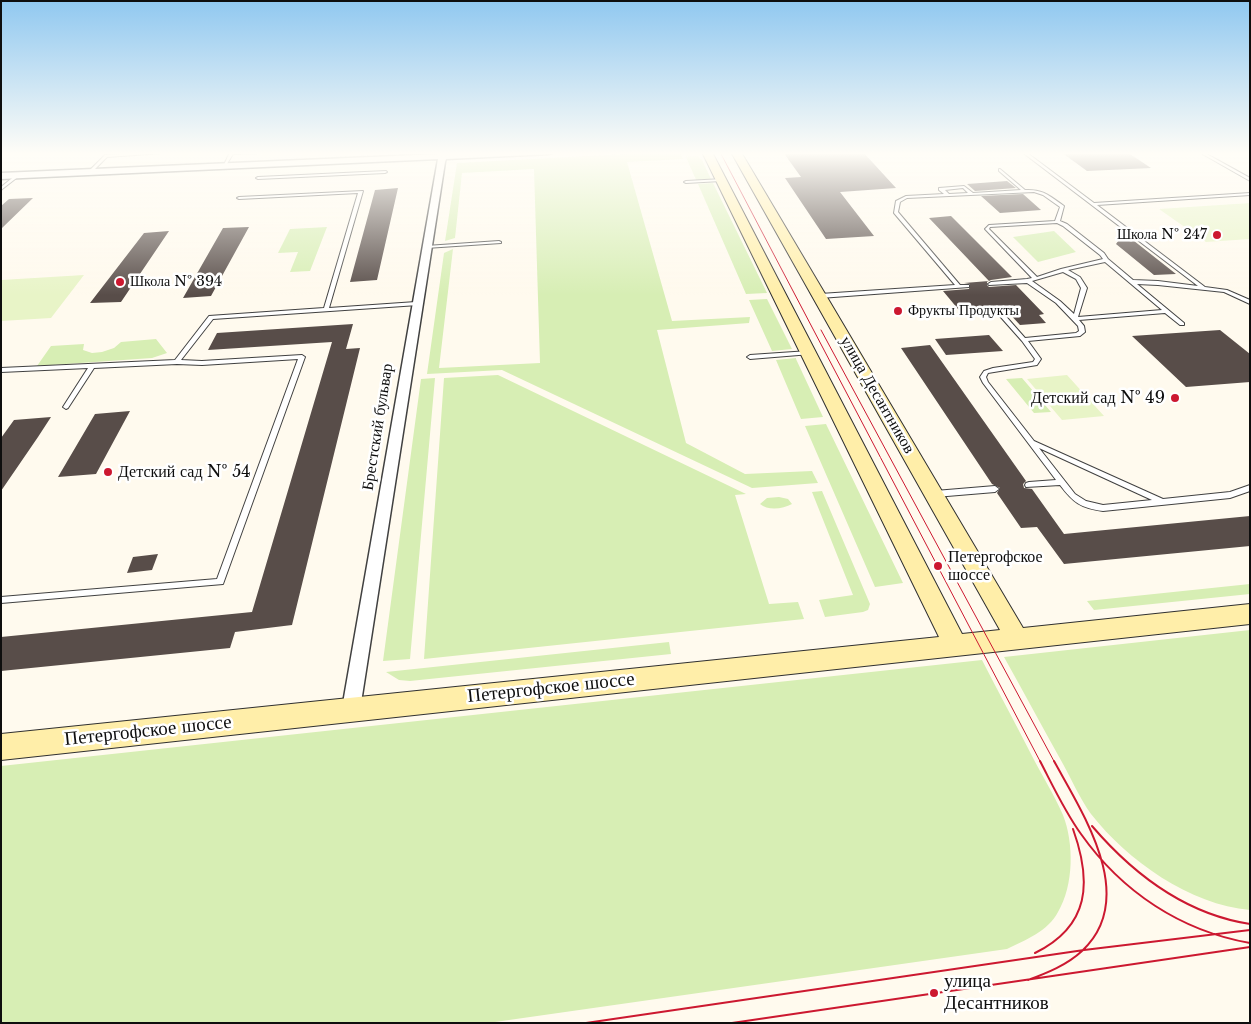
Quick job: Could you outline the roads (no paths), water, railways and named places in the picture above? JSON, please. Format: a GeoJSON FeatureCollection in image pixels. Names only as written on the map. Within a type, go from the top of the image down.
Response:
{"type":"FeatureCollection","features":[{"type":"Feature","properties":{"kind":"street","name":"Брестский бульвар"},"geometry":{"type":"LineString","coordinates":[[351,710],[416,304],[435,200]]}},
{"type":"Feature","properties":{"kind":"street"},"geometry":{"type":"LineString","coordinates":[[731,200],[955,645]]}},
{"type":"Feature","properties":{"kind":"street","name":"улица Десантников"},"geometry":{"type":"LineString","coordinates":[[764,200],[1016,638]]}},
{"type":"Feature","properties":{"kind":"street","name":"Петергофское шоссе"},"geometry":{"type":"LineString","coordinates":[[1,747],[1250,614]]}},
{"type":"Feature","properties":{"kind":"lane"},"geometry":{"type":"LineString","coordinates":[[326,310],[359,200]]}},
{"type":"Feature","properties":{"kind":"lane"},"geometry":{"type":"LineString","coordinates":[[900,200],[898,201],[896,212],[959,287]]}},
{"type":"Feature","properties":{"kind":"lane"},"geometry":{"type":"LineString","coordinates":[[1053,200],[1062,207],[1057,222]]}},
{"type":"Feature","properties":{"kind":"lane"},"geometry":{"type":"LineString","coordinates":[[1090,200],[1203,288]]}},
{"type":"Feature","properties":{"kind":"lane"},"geometry":{"type":"LineString","coordinates":[[1096,204],[1161,200]]}},
{"type":"Feature","properties":{"kind":"lane"},"geometry":{"type":"LineString","coordinates":[[1035,278],[987,229],[988,226],[1057,222],[1065,225],[1102,254],[1106,260],[1182,324]]}},
{"type":"Feature","properties":{"kind":"lane"},"geometry":{"type":"LineString","coordinates":[[426,247],[500,242]]}},
{"type":"Feature","properties":{"kind":"lane"},"geometry":{"type":"LineString","coordinates":[[991,284],[1028,281],[1063,270],[1106,260]]}},
{"type":"Feature","properties":{"kind":"lane"},"geometry":{"type":"LineString","coordinates":[[1063,270],[1078,278],[1084,288],[1075,319]]}},
{"type":"Feature","properties":{"kind":"lane"},"geometry":{"type":"LineString","coordinates":[[1024,340],[1078,335],[1082,332],[1081,326],[1058,302],[1028,281]]}},
{"type":"Feature","properties":{"kind":"lane"},"geometry":{"type":"LineString","coordinates":[[1132,282],[1225,291],[1250,302]]}},
{"type":"Feature","properties":{"kind":"lane"},"geometry":{"type":"LineString","coordinates":[[820,296],[967,286]]}},
{"type":"Feature","properties":{"kind":"lane"},"geometry":{"type":"LineString","coordinates":[[177,362],[211,317],[416,304]]}},
{"type":"Feature","properties":{"kind":"lane"},"geometry":{"type":"LineString","coordinates":[[1075,319],[1167,312]]}},
{"type":"Feature","properties":{"kind":"lane"},"geometry":{"type":"LineString","coordinates":[[1001,314],[1038,359],[1035,364],[986,372],[983,376],[985,382],[1062,482],[1081,503],[1093,507],[1162,502],[1230,495],[1250,488]]}},
{"type":"Feature","properties":{"kind":"lane"},"geometry":{"type":"LineString","coordinates":[[750,357],[809,353]]}},
{"type":"Feature","properties":{"kind":"lane"},"geometry":{"type":"LineString","coordinates":[[1,370],[177,362],[202,363],[302,357],[220,582],[1,600]]}},
{"type":"Feature","properties":{"kind":"lane"},"geometry":{"type":"LineString","coordinates":[[66,407],[92,366]]}},
{"type":"Feature","properties":{"kind":"lane"},"geometry":{"type":"LineString","coordinates":[[1031,442],[1162,502]]}},
{"type":"Feature","properties":{"kind":"lane"},"geometry":{"type":"LineString","coordinates":[[1029,485],[1062,482]]}},
{"type":"Feature","properties":{"kind":"lane"},"geometry":{"type":"LineString","coordinates":[[934,494],[994,489]]}},
{"type":"Feature","properties":{"kind":"tram line"},"geometry":{"type":"LineString","coordinates":[[745,200],[1041,763]]}},
{"type":"Feature","properties":{"kind":"tram line"},"geometry":{"type":"LineString","coordinates":[[821,330],[1055,763]]}},
{"type":"Feature","properties":{"kind":"tram line"},"geometry":{"type":"LineString","coordinates":[[1040,761],[1075,826],[1101,859]]}},
{"type":"Feature","properties":{"kind":"tram line"},"geometry":{"type":"LineString","coordinates":[[1054,761],[1091,830],[1101,859]]}},
{"type":"Feature","properties":{"kind":"tram line"},"geometry":{"type":"LineString","coordinates":[[1092,826],[1125,861],[1162,890],[1204,911],[1226,919],[1250,924]]}},
{"type":"Feature","properties":{"kind":"tram line"},"geometry":{"type":"LineString","coordinates":[[1035,953],[1053,942],[1067,930],[1076,916],[1082,901],[1083,867],[1073,829]]}},
{"type":"Feature","properties":{"kind":"tram line"},"geometry":{"type":"LineString","coordinates":[[1083,950],[1098,930],[1106,906],[1106,882],[1101,859]]}},
{"type":"Feature","properties":{"kind":"tram line"},"geometry":{"type":"LineString","coordinates":[[1101,859],[1134,891],[1155,906],[1177,919],[1216,934]]}},
{"type":"Feature","properties":{"kind":"tram line"},"geometry":{"type":"LineString","coordinates":[[1216,934],[1250,930]]}},
{"type":"Feature","properties":{"kind":"tram line"},"geometry":{"type":"LineString","coordinates":[[1083,950],[1216,934]]}},
{"type":"Feature","properties":{"kind":"tram line"},"geometry":{"type":"LineString","coordinates":[[1216,934],[1250,943]]}},
{"type":"Feature","properties":{"kind":"tram line"},"geometry":{"type":"LineString","coordinates":[[1030,979],[1250,947]]}},
{"type":"Feature","properties":{"kind":"tram line"},"geometry":{"type":"LineString","coordinates":[[586,1023],[1083,950]]}},
{"type":"Feature","properties":{"kind":"tram line"},"geometry":{"type":"LineString","coordinates":[[1030,979],[1063,964],[1083,950]]}},
{"type":"Feature","properties":{"kind":"tram line"},"geometry":{"type":"LineString","coordinates":[[732,1023],[1030,979]]}},
{"type":"Feature","properties":{"kind":"place","name":"Школа № 247"},"geometry":{"type":"Point","coordinates":[1217,235]}},
{"type":"Feature","properties":{"kind":"place","name":"Школа № 394"},"geometry":{"type":"Point","coordinates":[120,282]}},
{"type":"Feature","properties":{"kind":"place","name":"Фрукты Продукты"},"geometry":{"type":"Point","coordinates":[898,311]}},
{"type":"Feature","properties":{"kind":"place","name":"Детский сад № 49"},"geometry":{"type":"Point","coordinates":[1175,398]}},
{"type":"Feature","properties":{"kind":"place","name":"Детский сад № 54"},"geometry":{"type":"Point","coordinates":[108,472]}},
{"type":"Feature","properties":{"kind":"place","name":"Петергофское шоссе"},"geometry":{"type":"Point","coordinates":[938,566]}},
{"type":"Feature","properties":{"kind":"place","name":"улица Десантников"},"geometry":{"type":"Point","coordinates":[934,993]}}]}
